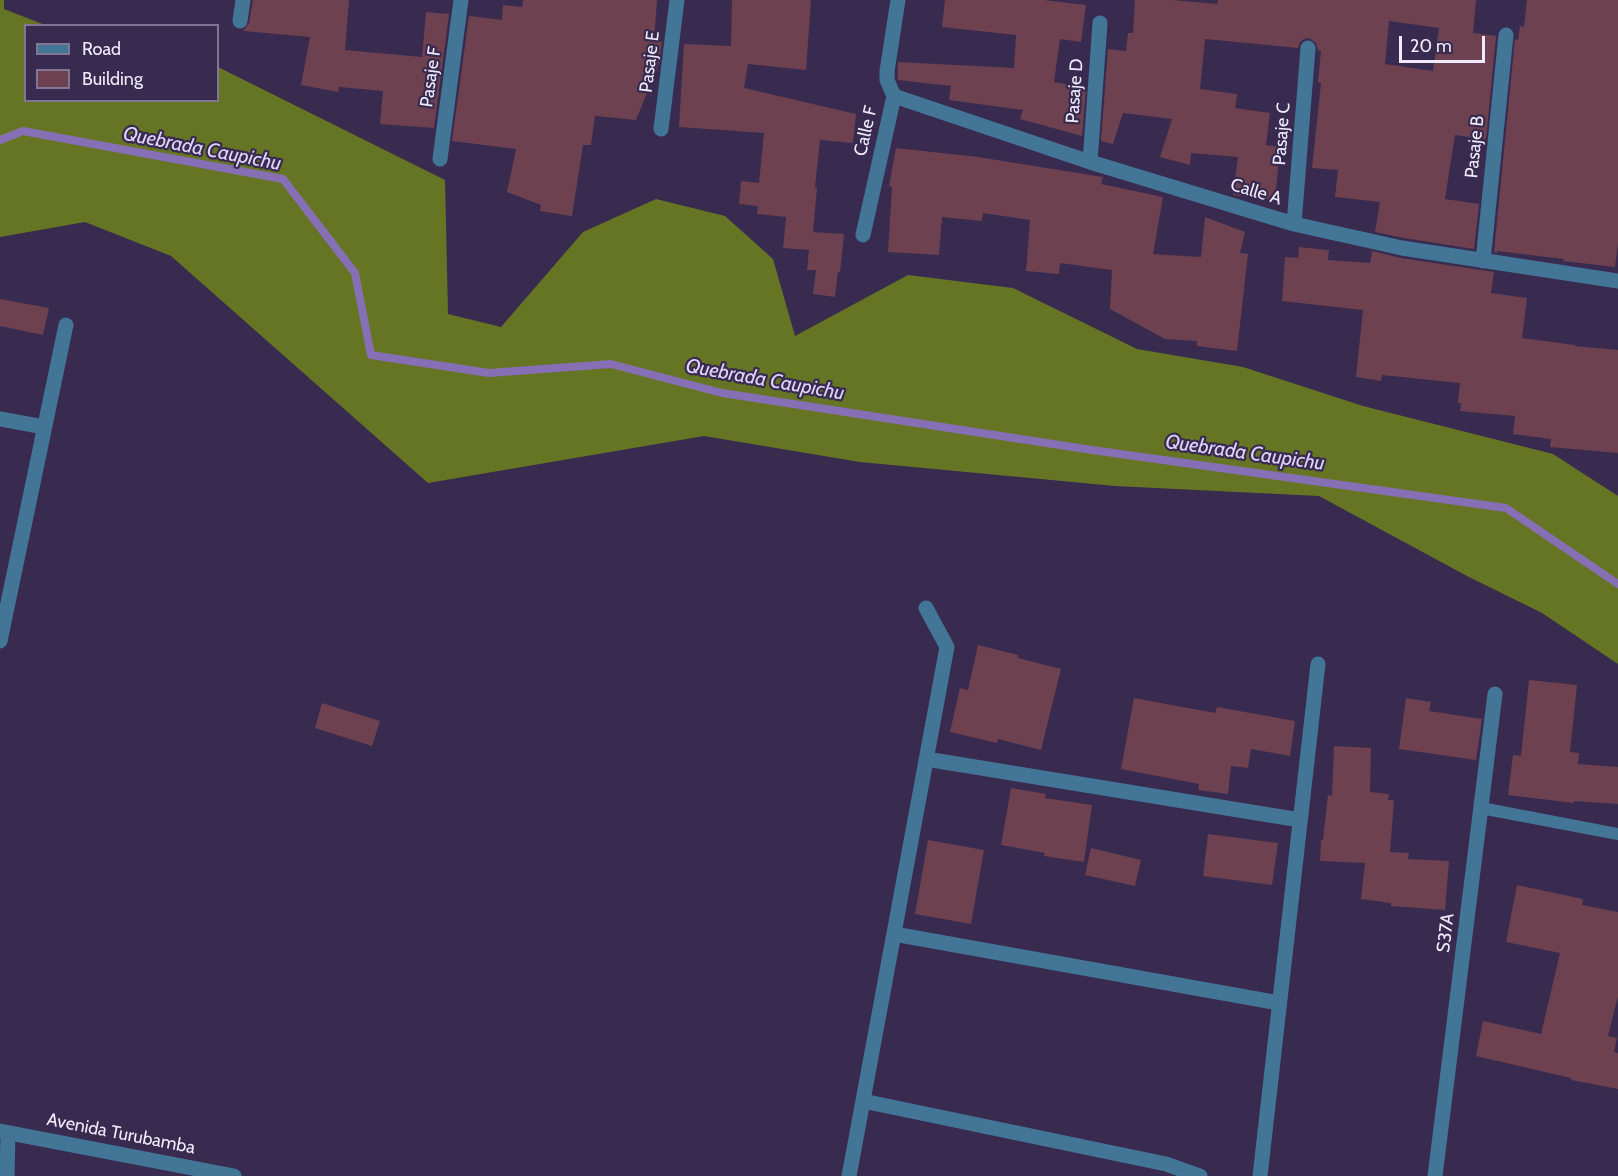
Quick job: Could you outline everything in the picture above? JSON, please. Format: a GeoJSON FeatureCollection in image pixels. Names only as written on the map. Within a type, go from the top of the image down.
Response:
{"type":"FeatureCollection","features":[{"type":"Feature","properties":{"kind":"street"},"geometry":{"type":"LineString","coordinates":[[240,21],[243,0]]}},
{"type":"Feature","properties":{"kind":"street","name":"Pasaje F"},"geometry":{"type":"LineString","coordinates":[[440,159],[461,0]]}},
{"type":"Feature","properties":{"kind":"street","name":"Pasaje E"},"geometry":{"type":"LineString","coordinates":[[661,129],[677,0]]}},
{"type":"Feature","properties":{"kind":"street","name":"Calle F"},"geometry":{"type":"LineString","coordinates":[[863,235],[894,96],[887,81],[887,70],[898,0]]}},
{"type":"Feature","properties":{"kind":"street","name":"Pasaje D"},"geometry":{"type":"LineString","coordinates":[[1090,162],[1100,23]]}},
{"type":"Feature","properties":{"kind":"street","name":"Pasaje B"},"geometry":{"type":"LineString","coordinates":[[1483,261],[1506,35]]}},
{"type":"Feature","properties":{"kind":"street","name":"Pasaje C"},"geometry":{"type":"LineString","coordinates":[[1294,224],[1308,48]]}},
{"type":"Feature","properties":{"kind":"street","name":"Calle A"},"geometry":{"type":"LineString","coordinates":[[894,96],[1090,162],[1294,224],[1402,248],[1618,281]]}},
{"type":"Feature","properties":{"kind":"street"},"geometry":{"type":"LineString","coordinates":[[0,641],[66,325]]}},
{"type":"Feature","properties":{"kind":"street"},"geometry":{"type":"LineString","coordinates":[[0,419],[44,427]]}},
{"type":"Feature","properties":{"kind":"street"},"geometry":{"type":"LineString","coordinates":[[849,1176],[947,647],[926,608]]}},
{"type":"Feature","properties":{"kind":"street"},"geometry":{"type":"LineString","coordinates":[[1260,1176],[1318,663]]}},
{"type":"Feature","properties":{"kind":"street","name":"S37A"},"geometry":{"type":"LineString","coordinates":[[1435,1176],[1495,694]]}},
{"type":"Feature","properties":{"kind":"street"},"geometry":{"type":"LineString","coordinates":[[926,759],[1300,820]]}},
{"type":"Feature","properties":{"kind":"street"},"geometry":{"type":"LineString","coordinates":[[894,934],[1279,1003]]}},
{"type":"Feature","properties":{"kind":"street"},"geometry":{"type":"LineString","coordinates":[[863,1101],[1166,1164],[1200,1176]]}},
{"type":"Feature","properties":{"kind":"street"},"geometry":{"type":"LineString","coordinates":[[4,1132],[7,1176]]}},
{"type":"Feature","properties":{"kind":"street","name":"Avenida Turubamba"},"geometry":{"type":"LineString","coordinates":[[4,1132],[224,1175]]}},
{"type":"Feature","properties":{"kind":"lane"},"geometry":{"type":"LineString","coordinates":[[1482,808],[1618,834]]}},
{"type":"Feature","properties":{"kind":"green space"},"geometry":{"type":"Polygon","coordinates":[[[0,0],[4,0],[4,9],[42,24],[24,24],[24,102],[219,102],[219,67],[445,180],[448,314],[501,327],[583,232],[656,199],[725,216],[773,259],[795,336],[908,275],[1013,288],[1137,349],[1243,367],[1363,406],[1553,454],[1618,496],[1618,664],[1542,613],[1467,576],[1319,496],[1115,486],[860,462],[704,436],[428,483],[171,256],[85,222],[0,237],[0,0]]]}},
{"type":"Feature","properties":{"kind":"building"},"geometry":{"type":"Polygon","coordinates":[[[253,0],[349,0],[345,50],[422,57],[426,12],[449,14],[434,128],[380,124],[383,91],[339,87],[338,92],[301,85],[310,37],[243,31],[249,23],[253,0]]]}},
{"type":"Feature","properties":{"kind":"building"},"geometry":{"type":"Polygon","coordinates":[[[523,0],[657,0],[654,42],[662,42],[659,63],[636,120],[595,116],[591,145],[583,145],[572,216],[540,211],[541,205],[507,192],[516,149],[452,141],[469,16],[502,20],[503,5],[522,7],[523,0]]]}},
{"type":"Feature","properties":{"kind":"building"},"geometry":{"type":"Polygon","coordinates":[[[732,0],[811,0],[806,70],[748,64],[744,88],[856,114],[853,143],[820,140],[813,232],[844,234],[835,297],[813,294],[816,270],[807,270],[809,250],[783,248],[786,217],[757,214],[758,206],[739,204],[741,181],[759,183],[764,133],[679,127],[684,44],[731,46],[732,0]]]}},
{"type":"Feature","properties":{"kind":"building"},"geometry":{"type":"Polygon","coordinates":[[[945,0],[1044,0],[1086,5],[1081,42],[1060,39],[1054,82],[1086,88],[1082,136],[1020,119],[1023,110],[949,100],[951,86],[898,80],[898,62],[1014,68],[1016,35],[942,27],[945,0]]]}},
{"type":"Feature","properties":{"kind":"building"},"geometry":{"type":"Polygon","coordinates":[[[1135,0],[1173,0],[1217,4],[1218,0],[1476,0],[1473,33],[1496,36],[1486,139],[1455,135],[1445,199],[1479,204],[1474,249],[1375,232],[1380,202],[1335,197],[1338,170],[1312,168],[1321,83],[1318,82],[1321,51],[1309,38],[1300,42],[1298,48],[1205,39],[1200,89],[1237,94],[1235,108],[1270,113],[1266,145],[1280,147],[1275,200],[1233,195],[1238,157],[1191,153],[1190,165],[1160,157],[1172,119],[1123,113],[1113,144],[1101,141],[1108,49],[1126,51],[1128,33],[1133,33],[1135,0]],[[1389,21],[1385,64],[1433,71],[1439,28],[1389,21]]]}},
{"type":"Feature","properties":{"kind":"building"},"geometry":{"type":"Polygon","coordinates":[[[1527,0],[1618,0],[1618,243],[1615,267],[1494,252],[1515,39],[1518,40],[1520,26],[1524,27],[1527,0]]]}},
{"type":"Feature","properties":{"kind":"building"},"geometry":{"type":"Polygon","coordinates":[[[896,148],[978,157],[1103,177],[1101,184],[1163,197],[1153,254],[1201,257],[1205,217],[1245,232],[1240,253],[1248,254],[1237,351],[1197,346],[1197,341],[1165,339],[1110,309],[1112,270],[1060,263],[1059,274],[1026,271],[1030,220],[983,213],[982,221],[942,217],[939,255],[888,252],[892,187],[889,186],[896,148]]]}},
{"type":"Feature","properties":{"kind":"building"},"geometry":{"type":"Polygon","coordinates":[[[1299,247],[1329,250],[1328,260],[1370,263],[1372,251],[1401,258],[1494,272],[1491,293],[1527,298],[1522,338],[1618,350],[1618,453],[1550,447],[1551,439],[1513,434],[1515,416],[1460,411],[1461,403],[1458,403],[1460,383],[1382,375],[1381,381],[1356,377],[1363,310],[1282,301],[1285,257],[1298,258],[1299,247]]]}},
{"type":"Feature","properties":{"kind":"building"},"geometry":{"type":"Polygon","coordinates":[[[0,299],[49,308],[43,335],[0,326],[0,299]]]}},
{"type":"Feature","properties":{"kind":"building"},"geometry":{"type":"Polygon","coordinates":[[[978,645],[1061,669],[1041,750],[998,739],[997,743],[950,732],[960,688],[968,690],[978,645]]]}},
{"type":"Feature","properties":{"kind":"building"},"geometry":{"type":"Polygon","coordinates":[[[1529,680],[1577,685],[1570,752],[1579,753],[1578,764],[1618,767],[1618,804],[1574,801],[1574,803],[1508,795],[1513,755],[1521,756],[1529,680]]]}},
{"type":"Feature","properties":{"kind":"building"},"geometry":{"type":"Polygon","coordinates":[[[1134,698],[1215,713],[1217,707],[1295,721],[1290,756],[1251,749],[1248,768],[1231,766],[1228,794],[1198,790],[1199,784],[1121,769],[1134,698]]]}},
{"type":"Feature","properties":{"kind":"building"},"geometry":{"type":"Polygon","coordinates":[[[1406,698],[1431,702],[1429,711],[1482,719],[1476,760],[1399,749],[1406,698]]]}},
{"type":"Feature","properties":{"kind":"building"},"geometry":{"type":"Polygon","coordinates":[[[322,703],[380,721],[372,746],[315,728],[322,703]]]}},
{"type":"Feature","properties":{"kind":"building"},"geometry":{"type":"Polygon","coordinates":[[[1334,746],[1371,748],[1370,792],[1389,794],[1388,800],[1394,800],[1390,852],[1409,853],[1408,859],[1449,861],[1445,910],[1391,906],[1391,903],[1361,899],[1365,863],[1320,861],[1328,795],[1332,796],[1334,746]]]}},
{"type":"Feature","properties":{"kind":"building"},"geometry":{"type":"Polygon","coordinates":[[[1011,788],[1046,794],[1045,798],[1092,805],[1084,862],[1044,856],[1045,853],[1001,845],[1011,788]]]}},
{"type":"Feature","properties":{"kind":"building"},"geometry":{"type":"Polygon","coordinates":[[[1208,834],[1278,843],[1272,885],[1203,876],[1208,834]]]}},
{"type":"Feature","properties":{"kind":"building"},"geometry":{"type":"Polygon","coordinates":[[[928,840],[984,850],[971,924],[915,914],[928,840]]]}},
{"type":"Feature","properties":{"kind":"building"},"geometry":{"type":"Polygon","coordinates":[[[1091,848],[1141,860],[1135,886],[1085,875],[1091,848]]]}},
{"type":"Feature","properties":{"kind":"building"},"geometry":{"type":"Polygon","coordinates":[[[1517,885],[1583,899],[1582,905],[1618,912],[1618,996],[1608,1036],[1617,1038],[1614,1052],[1618,1053],[1618,1089],[1571,1080],[1571,1078],[1476,1056],[1483,1021],[1541,1034],[1560,953],[1506,942],[1517,885]]]}},
{"type":"Feature","properties":{"kind":"waterway","name":"Quebrada Caupichu"},"geometry":{"type":"LineString","coordinates":[[0,140],[23,131],[283,179],[355,273],[371,355],[489,373],[611,364],[722,393],[1092,450],[1506,508],[1618,584]]}}]}
